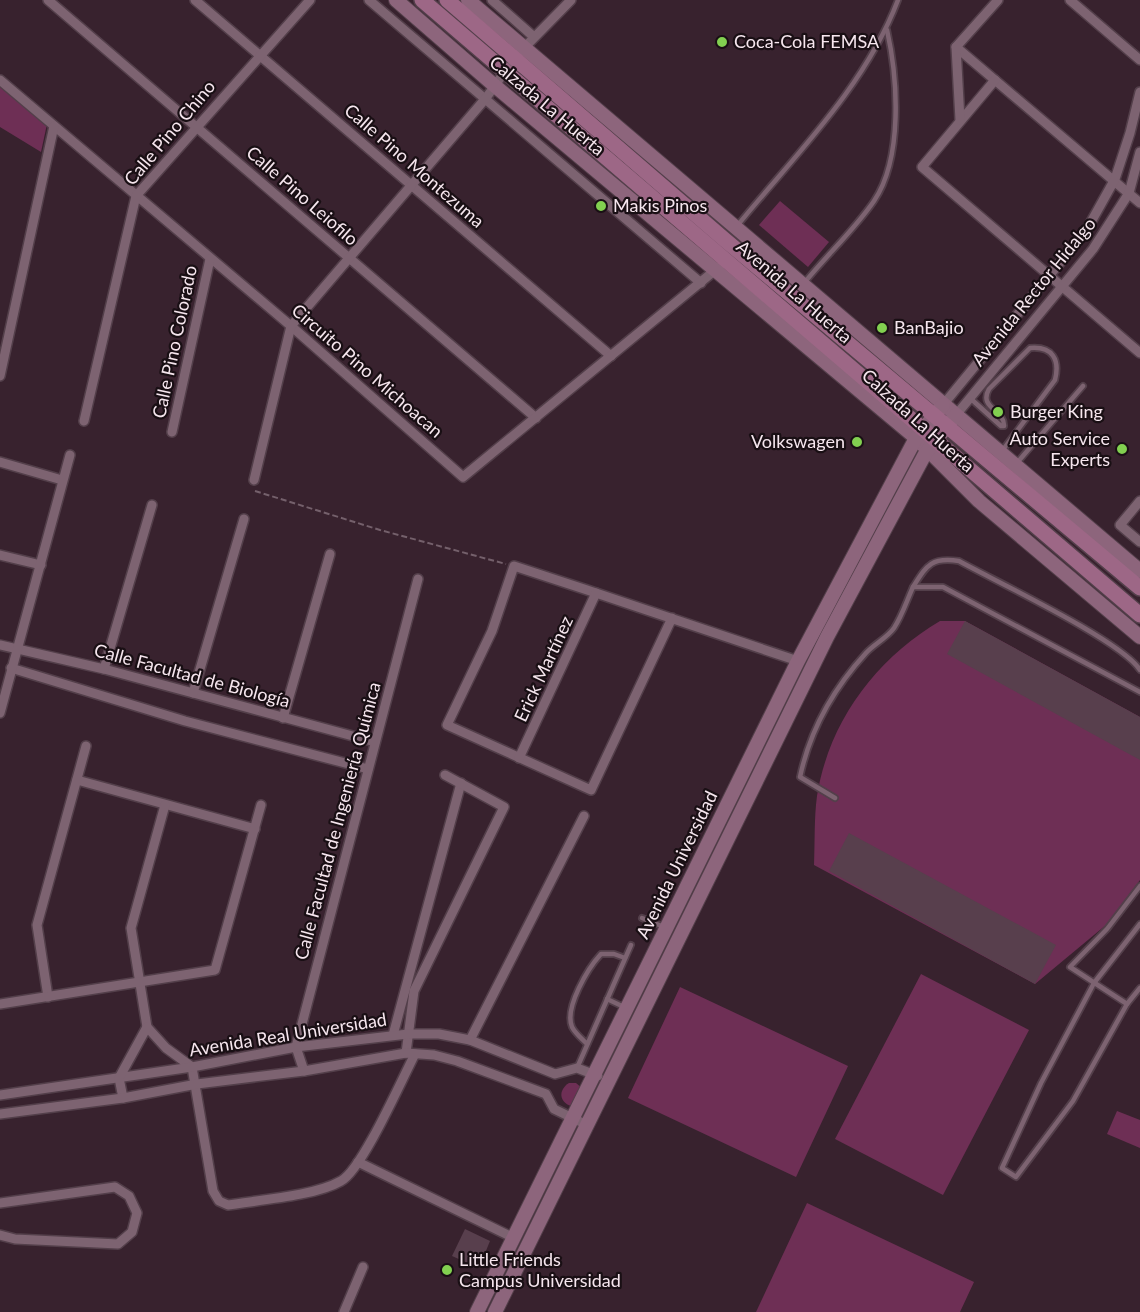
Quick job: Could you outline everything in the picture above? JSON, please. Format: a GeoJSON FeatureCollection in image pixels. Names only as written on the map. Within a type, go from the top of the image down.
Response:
{"type":"FeatureCollection","features":[{"type":"Feature","properties":{"kind":"main road","name":"Avenida La Huerta"},"geometry":{"type":"LineString","coordinates":[[422,0],[515,59],[722,265],[920,434],[931,446],[1140,615]]}},
{"type":"Feature","properties":{"kind":"main road","name":"Avenida La Huerta"},"geometry":{"type":"LineString","coordinates":[[447,0],[725,240],[951,420],[1123,566],[1140,588]]}},
{"type":"Feature","properties":{"kind":"street","name":"Calle Pino Leiofilo"},"geometry":{"type":"LineString","coordinates":[[48,0],[536,418]]}},
{"type":"Feature","properties":{"kind":"street","name":"Calle Pino Montezuma"},"geometry":{"type":"LineString","coordinates":[[195,0],[611,356]]}},
{"type":"Feature","properties":{"kind":"street","name":"Calle Pino Chino"},"geometry":{"type":"LineString","coordinates":[[84,421],[136,196],[310,0]]}},
{"type":"Feature","properties":{"kind":"street","name":"Calzada La Huerta"},"geometry":{"type":"LineString","coordinates":[[369,0],[701,283]]}},
{"type":"Feature","properties":{"kind":"street","name":"Calzada La Huerta"},"geometry":{"type":"LineString","coordinates":[[396,0],[495,86],[722,265]]}},
{"type":"Feature","properties":{"kind":"street","name":"Calzada La Huerta"},"geometry":{"type":"LineString","coordinates":[[468,0],[515,59],[735,228],[803,284],[939,410]]}},
{"type":"Feature","properties":{"kind":"street"},"geometry":{"type":"LineString","coordinates":[[492,0],[534,37]]}},
{"type":"Feature","properties":{"kind":"street"},"geometry":{"type":"LineString","coordinates":[[254,480],[291,326],[486,98],[515,59],[571,0]]}},
{"type":"Feature","properties":{"kind":"street"},"geometry":{"type":"LineString","coordinates":[[960,120],[956,47],[998,0]]}},
{"type":"Feature","properties":{"kind":"street"},"geometry":{"type":"LineString","coordinates":[[1070,0],[1140,60]]}},
{"type":"Feature","properties":{"kind":"street"},"geometry":{"type":"LineString","coordinates":[[956,47],[1115,179],[1140,203]]}},
{"type":"Feature","properties":{"kind":"street","name":"Circuito Pino Michoacan"},"geometry":{"type":"LineString","coordinates":[[0,80],[291,326],[463,477],[722,265]]}},
{"type":"Feature","properties":{"kind":"street"},"geometry":{"type":"LineString","coordinates":[[995,80],[922,167],[1140,353]]}},
{"type":"Feature","properties":{"kind":"street","name":"Avenida Rector Hidalgo"},"geometry":{"type":"LineString","coordinates":[[939,410],[1048,274],[1086,231],[1115,179],[1140,92]]}},
{"type":"Feature","properties":{"kind":"street"},"geometry":{"type":"LineString","coordinates":[[0,376],[54,126]]}},
{"type":"Feature","properties":{"kind":"street","name":"Avenida Rector Hidalgo"},"geometry":{"type":"LineString","coordinates":[[951,420],[1093,249],[1129,193],[1140,152]]}},
{"type":"Feature","properties":{"kind":"street","name":"Calle Pino Colorado"},"geometry":{"type":"LineString","coordinates":[[172,432],[210,259]]}},
{"type":"Feature","properties":{"kind":"street"},"geometry":{"type":"LineString","coordinates":[[993,342],[1005,353]]}},
{"type":"Feature","properties":{"kind":"street","name":"Avenida Universidad"},"geometry":{"type":"LineString","coordinates":[[477,1312],[798,661],[920,434],[939,410]]}},
{"type":"Feature","properties":{"kind":"street","name":"Calzada La Huerta"},"geometry":{"type":"LineString","coordinates":[[951,420],[1015,465],[1123,566],[1140,571]]}},
{"type":"Feature","properties":{"kind":"street","name":"Avenida Universidad"},"geometry":{"type":"LineString","coordinates":[[495,1312],[827,637],[931,446],[951,420]]}},
{"type":"Feature","properties":{"kind":"street","name":"Calzada La Huerta"},"geometry":{"type":"LineString","coordinates":[[931,446],[979,501],[1140,637]]}},
{"type":"Feature","properties":{"kind":"street"},"geometry":{"type":"LineString","coordinates":[[0,713],[70,455]]}},
{"type":"Feature","properties":{"kind":"street"},"geometry":{"type":"LineString","coordinates":[[0,462],[62,480]]}},
{"type":"Feature","properties":{"kind":"street"},"geometry":{"type":"LineString","coordinates":[[1140,501],[1120,525],[1140,542]]}},
{"type":"Feature","properties":{"kind":"street"},"geometry":{"type":"LineString","coordinates":[[104,669],[152,505]]}},
{"type":"Feature","properties":{"kind":"street"},"geometry":{"type":"LineString","coordinates":[[193,693],[244,519]]}},
{"type":"Feature","properties":{"kind":"street"},"geometry":{"type":"LineString","coordinates":[[283,718],[330,554]]}},
{"type":"Feature","properties":{"kind":"street"},"geometry":{"type":"LineString","coordinates":[[0,555],[41,566]]}},
{"type":"Feature","properties":{"kind":"street"},"geometry":{"type":"LineString","coordinates":[[672,618],[591,790],[447,725],[492,632],[514,566],[607,596],[672,618],[798,661]]}},
{"type":"Feature","properties":{"kind":"street","name":"Calle Facultad de Ingenierίa Quίmica"},"geometry":{"type":"LineString","coordinates":[[296,1047],[418,579]]}},
{"type":"Feature","properties":{"kind":"street","name":"Erick Martínez"},"geometry":{"type":"LineString","coordinates":[[519,758],[596,593]]}},
{"type":"Feature","properties":{"kind":"street","name":"Calle Facultad de Biología"},"geometry":{"type":"LineString","coordinates":[[0,645],[104,669],[375,742]]}},
{"type":"Feature","properties":{"kind":"street"},"geometry":{"type":"LineString","coordinates":[[11,668],[185,721],[368,769]]}},
{"type":"Feature","properties":{"kind":"street"},"geometry":{"type":"LineString","coordinates":[[48,997],[37,925],[86,746]]}},
{"type":"Feature","properties":{"kind":"street"},"geometry":{"type":"LineString","coordinates":[[165,805],[131,928],[138,982],[147,1027],[166,1048],[192,1067],[197,1084],[213,1191],[219,1201],[228,1205],[324,1188],[344,1180],[358,1162],[410,1053],[409,990],[504,811],[502,804],[446,775]]}},
{"type":"Feature","properties":{"kind":"street"},"geometry":{"type":"LineString","coordinates":[[76,780],[255,829]]}},
{"type":"Feature","properties":{"kind":"street"},"geometry":{"type":"LineString","coordinates":[[393,1035],[409,990],[461,783]]}},
{"type":"Feature","properties":{"kind":"street"},"geometry":{"type":"LineString","coordinates":[[0,1004],[215,970],[261,805]]}},
{"type":"Feature","properties":{"kind":"street"},"geometry":{"type":"LineString","coordinates":[[470,1040],[584,816]]}},
{"type":"Feature","properties":{"kind":"street"},"geometry":{"type":"LineString","coordinates":[[123,1098],[119,1078],[147,1027]]}},
{"type":"Feature","properties":{"kind":"street","name":"Avenida Real Universidad"},"geometry":{"type":"LineString","coordinates":[[0,1095],[192,1067],[296,1047],[408,1034],[440,1034],[470,1040],[555,1074],[577,1068],[608,1082]]}},
{"type":"Feature","properties":{"kind":"street"},"geometry":{"type":"LineString","coordinates":[[296,1047],[304,1071]]}},
{"type":"Feature","properties":{"kind":"street","name":"Avenida Real Universidad"},"geometry":{"type":"LineString","coordinates":[[0,1114],[123,1098],[197,1084],[304,1071],[410,1053],[457,1061],[546,1094],[554,1109],[587,1125]]}},
{"type":"Feature","properties":{"kind":"street"},"geometry":{"type":"LineString","coordinates":[[358,1162],[514,1238]]}},
{"type":"Feature","properties":{"kind":"street"},"geometry":{"type":"LineString","coordinates":[[0,1203],[115,1187],[129,1196],[137,1213],[132,1232],[118,1244],[15,1239],[0,1235]]}},
{"type":"Feature","properties":{"kind":"street"},"geometry":{"type":"LineString","coordinates":[[344,1312],[363,1267]]}},
{"type":"Feature","properties":{"kind":"lane"},"geometry":{"type":"LineString","coordinates":[[725,240],[846,93],[873,56],[887,30],[898,0]]}},
{"type":"Feature","properties":{"kind":"lane"},"geometry":{"type":"LineString","coordinates":[[803,284],[874,201],[891,156],[896,130],[892,52],[887,30]]}},
{"type":"Feature","properties":{"kind":"lane"},"geometry":{"type":"LineString","coordinates":[[970,398],[1002,427],[1005,424],[1003,419],[986,402],[989,389],[1030,348],[1048,350],[1057,360],[1055,380],[1000,453]]}},
{"type":"Feature","properties":{"kind":"lane"},"geometry":{"type":"LineString","coordinates":[[1015,465],[1083,386]]}},
{"type":"Feature","properties":{"kind":"lane"},"geometry":{"type":"LineString","coordinates":[[835,798],[800,777],[820,718],[838,687],[867,652],[893,630],[913,586],[928,564],[944,559],[959,561],[1097,637],[1134,660],[1140,670]]}},
{"type":"Feature","properties":{"kind":"lane"},"geometry":{"type":"LineString","coordinates":[[913,586],[943,586],[1140,692]]}},
{"type":"Feature","properties":{"kind":"lane"},"geometry":{"type":"LineString","coordinates":[[1127,1004],[1070,967],[1107,929],[1140,886]]}},
{"type":"Feature","properties":{"kind":"lane"},"geometry":{"type":"LineString","coordinates":[[642,918],[666,928]]}},
{"type":"Feature","properties":{"kind":"lane"},"geometry":{"type":"LineString","coordinates":[[1140,924],[1094,983],[1041,1083],[1002,1168],[1016,1177],[1073,1101],[1127,1004],[1140,988]]}},
{"type":"Feature","properties":{"kind":"lane"},"geometry":{"type":"LineString","coordinates":[[577,1068],[631,945]]}},
{"type":"Feature","properties":{"kind":"lane"},"geometry":{"type":"LineString","coordinates":[[587,1044],[573,1029],[570,1019],[572,1004],[601,954],[607,952],[626,958]]}},
{"type":"Feature","properties":{"kind":"lane"},"geometry":{"type":"LineString","coordinates":[[607,999],[627,1009]]}},
{"type":"Feature","properties":{"kind":"path"},"geometry":{"type":"LineString","coordinates":[[254,480],[253,490],[380,530],[514,566]]}},
{"type":"Feature","properties":{"kind":"shaded area"},"geometry":{"type":"Polygon","coordinates":[[[0,84],[47,124],[41,152],[0,127],[0,84]]]}},
{"type":"Feature","properties":{"kind":"shaded area"},"geometry":{"type":"Polygon","coordinates":[[[780,201],[829,242],[808,267],[759,225],[780,201]]]}},
{"type":"Feature","properties":{"kind":"shaded area"},"geometry":{"type":"Polygon","coordinates":[[[940,621],[965,621],[1140,717],[1140,880],[1106,925],[1035,984],[814,865],[817,796],[832,742],[844,718],[876,673],[917,636],[940,621]]]}},
{"type":"Feature","properties":{"kind":"shaded area"},"geometry":{"type":"Polygon","coordinates":[[[921,974],[1029,1030],[943,1195],[835,1139],[921,974]]]}},
{"type":"Feature","properties":{"kind":"shaded area"},"geometry":{"type":"Polygon","coordinates":[[[680,987],[848,1066],[796,1177],[628,1098],[680,987]]]}},
{"type":"Feature","properties":{"kind":"shaded area"},"geometry":{"type":"Polygon","coordinates":[[[569,1083],[576,1083],[582,1088],[571,1106],[564,1102],[561,1096],[563,1089],[569,1083]]]}},
{"type":"Feature","properties":{"kind":"shaded area"},"geometry":{"type":"Polygon","coordinates":[[[1117,1111],[1140,1120],[1140,1148],[1107,1134],[1117,1111]]]}},
{"type":"Feature","properties":{"kind":"shaded area"},"geometry":{"type":"Polygon","coordinates":[[[807,1203],[974,1282],[960,1312],[756,1312],[807,1203]]]}},
{"type":"Feature","properties":{"kind":"building"},"geometry":{"type":"Polygon","coordinates":[[[965,621],[1140,717],[1140,760],[947,654],[965,621]]]}},
{"type":"Feature","properties":{"kind":"building"},"geometry":{"type":"Polygon","coordinates":[[[849,833],[1056,945],[1035,984],[829,871],[849,833]]]}},
{"type":"Feature","properties":{"kind":"building"},"geometry":{"type":"Polygon","coordinates":[[[465,1229],[490,1241],[479,1268],[452,1256],[465,1229]]]}},
{"type":"Feature","properties":{"kind":"place","name":"Coca-Cola FEMSA"},"geometry":{"type":"Point","coordinates":[722,42]}},
{"type":"Feature","properties":{"kind":"place","name":"Makis Pinos"},"geometry":{"type":"Point","coordinates":[601,206]}},
{"type":"Feature","properties":{"kind":"place","name":"BanBajio"},"geometry":{"type":"Point","coordinates":[882,328]}},
{"type":"Feature","properties":{"kind":"place","name":"Burger King"},"geometry":{"type":"Point","coordinates":[998,412]}},
{"type":"Feature","properties":{"kind":"place","name":"Volkswagen"},"geometry":{"type":"Point","coordinates":[857,442]}},
{"type":"Feature","properties":{"kind":"place","name":"Auto Service Experts"},"geometry":{"type":"Point","coordinates":[1122,449]}},
{"type":"Feature","properties":{"kind":"place","name":"Little Friends Campus Universidad"},"geometry":{"type":"Point","coordinates":[447,1270]}}]}
